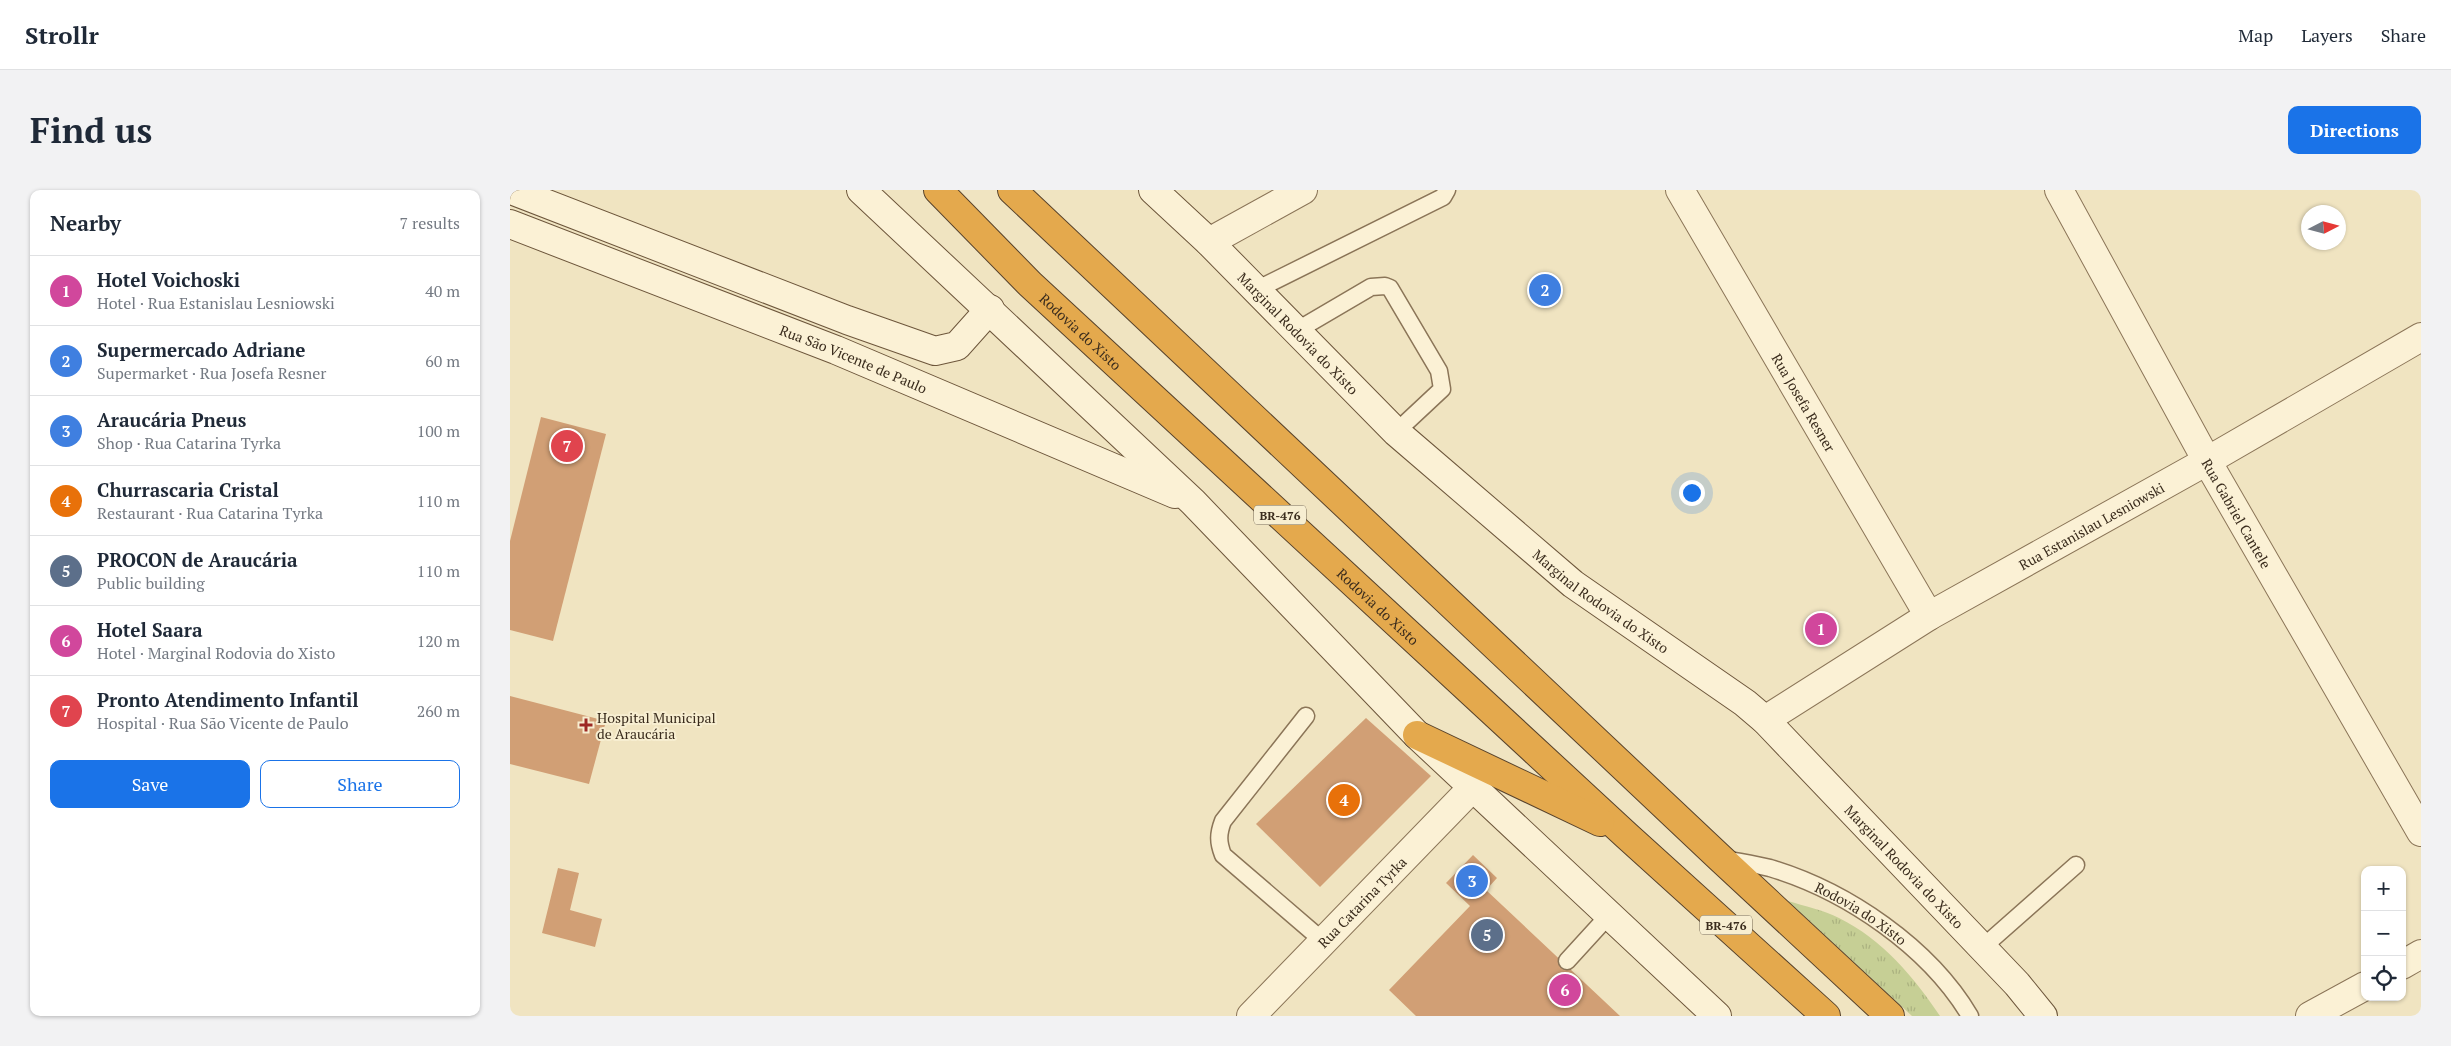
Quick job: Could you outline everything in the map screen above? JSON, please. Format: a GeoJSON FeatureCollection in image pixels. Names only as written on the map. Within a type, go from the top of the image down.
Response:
{"type":"FeatureCollection","features":[{"type":"Feature","properties":{"kind":"highway","name":"Rodovia do Xisto"},"geometry":{"type":"LineString","coordinates":[[938,190],[1030,284],[1826,1016]]}},
{"type":"Feature","properties":{"kind":"highway","name":"BR-476"},"geometry":{"type":"LineString","coordinates":[[1012,190],[1890,1016]]}},
{"type":"Feature","properties":{"kind":"highway"},"geometry":{"type":"LineString","coordinates":[[1037,190],[1067,243]]}},
{"type":"Feature","properties":{"kind":"highway"},"geometry":{"type":"LineString","coordinates":[[1417,735],[1626,834]]}},
{"type":"Feature","properties":{"kind":"main road"},"geometry":{"type":"LineString","coordinates":[[511,190],[847,320],[935,351],[957,346],[990,309]]}},
{"type":"Feature","properties":{"kind":"main road"},"geometry":{"type":"LineString","coordinates":[[861,190],[990,309],[1193,502],[1417,735],[1717,1016]]}},
{"type":"Feature","properties":{"kind":"main road","name":"Marginal Rodovia do Xisto"},"geometry":{"type":"LineString","coordinates":[[1153,190],[1208,242],[1396,432],[1574,584],[1745,703],[1765,720],[2017,984],[2043,1016]]}},
{"type":"Feature","properties":{"kind":"main road"},"geometry":{"type":"LineString","coordinates":[[1208,242],[1303,190]]}},
{"type":"Feature","properties":{"kind":"main road","name":"Rua Josefa Resner"},"geometry":{"type":"LineString","coordinates":[[1680,190],[1929,616]]}},
{"type":"Feature","properties":{"kind":"main road","name":"Rua Gabriel Cantele"},"geometry":{"type":"LineString","coordinates":[[2059,190],[2207,461],[2421,832]]}},
{"type":"Feature","properties":{"kind":"main road","name":"Rua São Vicente de Paulo"},"geometry":{"type":"LineString","coordinates":[[510,224],[836,350],[1193,502]]}},
{"type":"Feature","properties":{"kind":"main road"},"geometry":{"type":"LineString","coordinates":[[836,350],[847,320]]}},
{"type":"Feature","properties":{"kind":"main road","name":"Rua Estanislau Lesniowski"},"geometry":{"type":"LineString","coordinates":[[1765,720],[1929,616],[2207,461],[2421,338]]}},
{"type":"Feature","properties":{"kind":"main road","name":"Rua Catarina Tyrka"},"geometry":{"type":"LineString","coordinates":[[1250,1016],[1472,787]]}},
{"type":"Feature","properties":{"kind":"main road"},"geometry":{"type":"LineString","coordinates":[[2406,963],[2421,954]]}},
{"type":"Feature","properties":{"kind":"main road"},"geometry":{"type":"LineString","coordinates":[[2310,1016],[2361,988]]}},
{"type":"Feature","properties":{"kind":"lane"},"geometry":{"type":"LineString","coordinates":[[1256,290],[1443,196],[1447,190]]}},
{"type":"Feature","properties":{"kind":"lane"},"geometry":{"type":"LineString","coordinates":[[1296,331],[1371,287],[1385,286],[1390,288],[1439,371],[1442,381],[1442,389],[1438,394],[1396,432]]}},
{"type":"Feature","properties":{"kind":"lane"},"geometry":{"type":"LineString","coordinates":[[1306,716],[1223,821],[1219,832],[1219,844],[1223,855],[1323,941]]}},
{"type":"Feature","properties":{"kind":"lane","name":"Rodovia do Xisto"},"geometry":{"type":"LineString","coordinates":[[1719,857],[1770,868],[1842,897],[1905,940],[1959,998],[1970,1016]]}},
{"type":"Feature","properties":{"kind":"lane"},"geometry":{"type":"LineString","coordinates":[[1982,948],[2076,866]]}},
{"type":"Feature","properties":{"kind":"lane"},"geometry":{"type":"LineString","coordinates":[[1567,961],[1609,916]]}},
{"type":"Feature","properties":{"kind":"green space"},"geometry":{"type":"Polygon","coordinates":[[[1788,901],[1833,915],[1869,937],[1908,973],[1940,1016],[1912,1016],[1788,901]]]}},
{"type":"Feature","properties":{"kind":"building"},"geometry":{"type":"Polygon","coordinates":[[[541,417],[606,434],[553,641],[510,630],[510,541],[541,417]]]}},
{"type":"Feature","properties":{"kind":"building"},"geometry":{"type":"Polygon","coordinates":[[[510,696],[606,721],[589,784],[510,764],[510,696]]]}},
{"type":"Feature","properties":{"kind":"building"},"geometry":{"type":"Polygon","coordinates":[[[1366,718],[1431,776],[1320,887],[1256,824],[1366,718]]]}},
{"type":"Feature","properties":{"kind":"building"},"geometry":{"type":"Polygon","coordinates":[[[1473,855],[1497,878],[1486,890],[1620,1016],[1416,1016],[1389,990],[1470,906],[1446,883],[1473,855]]]}},
{"type":"Feature","properties":{"kind":"building"},"geometry":{"type":"Polygon","coordinates":[[[558,868],[579,873],[570,910],[602,919],[595,947],[542,933],[558,868]]]}},
{"type":"Feature","properties":{"kind":"place","name":"Supermercado Adriane"},"geometry":{"type":"Point","coordinates":[1545,290]}},
{"type":"Feature","properties":{"kind":"place","name":"Pronto Atendimento Infantil"},"geometry":{"type":"Point","coordinates":[567,446]}},
{"type":"Feature","properties":{"kind":"place","name":"Hotel Voichoski"},"geometry":{"type":"Point","coordinates":[1821,629]}},
{"type":"Feature","properties":{"kind":"place","name":"Hospital Municipal de Araucária"},"geometry":{"type":"Point","coordinates":[586,725]}},
{"type":"Feature","properties":{"kind":"place","name":"Churrascaria Cristal"},"geometry":{"type":"Point","coordinates":[1344,800]}},
{"type":"Feature","properties":{"kind":"place","name":"Araucária Pneus"},"geometry":{"type":"Point","coordinates":[1472,881]}},
{"type":"Feature","properties":{"kind":"place","name":"PROCON de Araucária"},"geometry":{"type":"Point","coordinates":[1487,935]}},
{"type":"Feature","properties":{"kind":"place","name":"Hotel Saara"},"geometry":{"type":"Point","coordinates":[1565,990]}}]}
